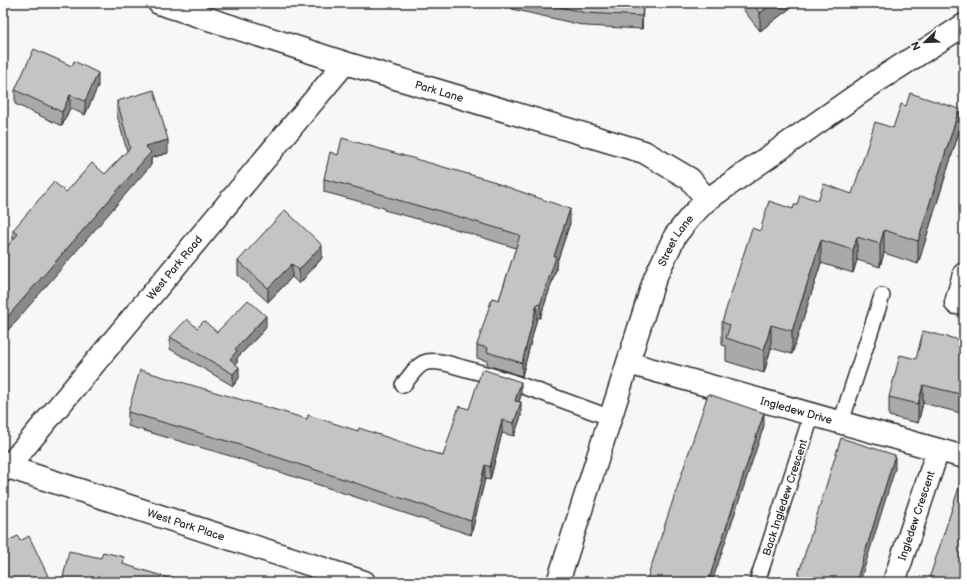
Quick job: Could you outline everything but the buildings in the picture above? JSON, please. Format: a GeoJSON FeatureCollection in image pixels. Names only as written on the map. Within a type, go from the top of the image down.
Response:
{"type":"FeatureCollection","features":[{"type":"Feature","properties":{"kind":"street","name":"Park Lane"},"geometry":{"type":"LineString","coordinates":[[159,3],[345,63],[644,152],[690,179],[707,200]]}},
{"type":"Feature","properties":{"kind":"street","name":"Street Lane"},"geometry":{"type":"LineString","coordinates":[[558,582],[655,278],[675,236],[691,216],[707,200],[874,83],[964,25]]}},
{"type":"Feature","properties":{"kind":"street","name":"West Park Road"},"geometry":{"type":"LineString","coordinates":[[5,469],[345,63]]}},
{"type":"Feature","properties":{"kind":"street"},"geometry":{"type":"LineString","coordinates":[[956,303],[964,274]]}},
{"type":"Feature","properties":{"kind":"street","name":"Ingledew Drive"},"geometry":{"type":"LineString","coordinates":[[628,363],[964,457]]}},
{"type":"Feature","properties":{"kind":"street","name":"Ingledew Crescent"},"geometry":{"type":"LineString","coordinates":[[894,582],[938,450]]}},
{"type":"Feature","properties":{"kind":"street","name":"West Park Place"},"geometry":{"type":"LineString","coordinates":[[5,469],[364,582]]}},
{"type":"Feature","properties":{"kind":"lane"},"geometry":{"type":"LineString","coordinates":[[841,422],[882,296]]}},
{"type":"Feature","properties":{"kind":"lane"},"geometry":{"type":"LineString","coordinates":[[403,385],[422,364],[426,362],[444,363],[499,377],[611,418]]}},
{"type":"Feature","properties":{"kind":"lane","name":"Back Ingledew Crescent"},"geometry":{"type":"LineString","coordinates":[[757,582],[812,414]]}}]}
